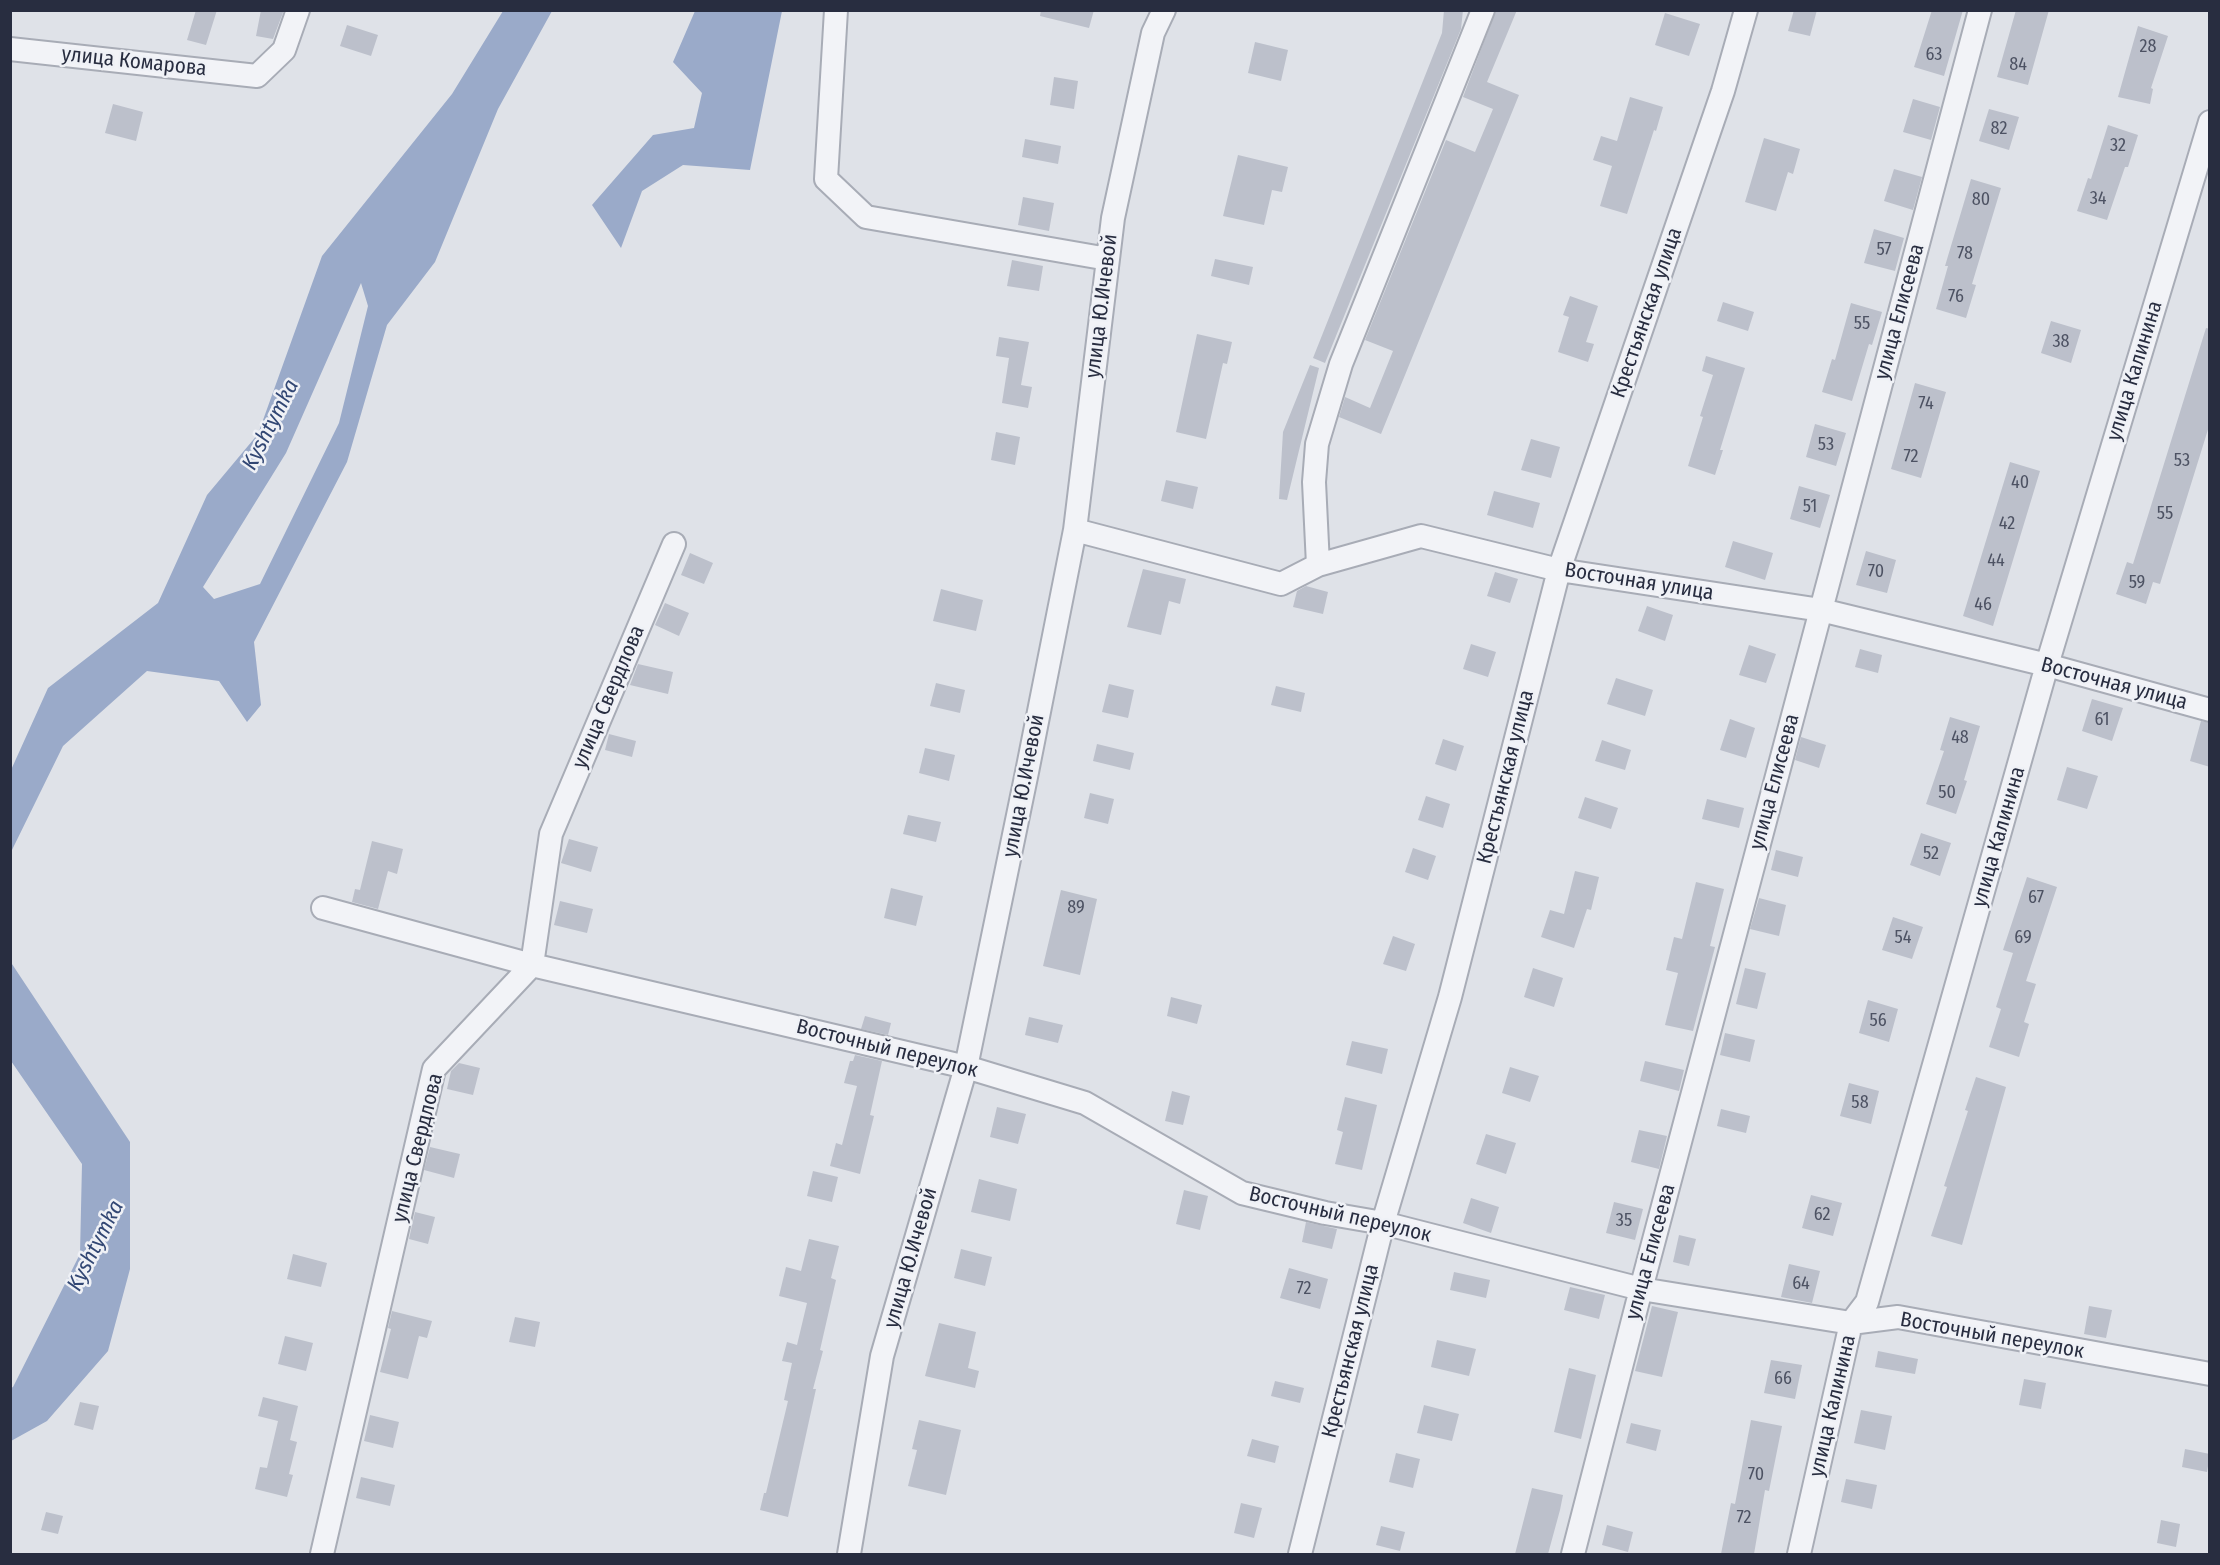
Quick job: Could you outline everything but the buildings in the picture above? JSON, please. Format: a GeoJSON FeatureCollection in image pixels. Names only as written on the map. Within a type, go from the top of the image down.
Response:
{"type":"FeatureCollection","features":[{"type":"Feature","properties":{"kind":"street","name":"улица Комарова"},"geometry":{"type":"LineString","coordinates":[[10,49],[257,76],[284,50],[298,10]]}},
{"type":"Feature","properties":{"kind":"street"},"geometry":{"type":"LineString","coordinates":[[836,10],[826,179],[866,217],[1108,259]]}},
{"type":"Feature","properties":{"kind":"street","name":"улица Ю.Ичевой"},"geometry":{"type":"LineString","coordinates":[[849,1554],[882,1356],[966,1067],[1075,530],[1113,218],[1153,33],[1164,10]]}},
{"type":"Feature","properties":{"kind":"street"},"geometry":{"type":"LineString","coordinates":[[1317,565],[1314,482],[1317,444],[1327,410],[1341,364],[1372,283],[1483,10]]}},
{"type":"Feature","properties":{"kind":"street","name":"Крестьянская улица"},"geometry":{"type":"LineString","coordinates":[[1300,1554],[1383,1223],[1450,997],[1559,570],[1723,91],[1746,10]]}},
{"type":"Feature","properties":{"kind":"street","name":"улица Елисеева"},"geometry":{"type":"LineString","coordinates":[[1573,1554],[1641,1288],[1980,10]]}},
{"type":"Feature","properties":{"kind":"street","name":"улица Калинина"},"geometry":{"type":"LineString","coordinates":[[1799,1554],[1851,1323],[1867,1302],[2047,665],[2210,122]]}},
{"type":"Feature","properties":{"kind":"street","name":"Восточная улица"},"geometry":{"type":"LineString","coordinates":[[1075,530],[1281,584],[1317,565],[1421,536],[1559,570],[1821,610],[2047,665],[2210,710]]}},
{"type":"Feature","properties":{"kind":"street","name":"улица Свердлова"},"geometry":{"type":"LineString","coordinates":[[322,1554],[434,1069],[532,965],[551,834],[674,544]]}},
{"type":"Feature","properties":{"kind":"street","name":"Восточный переулок"},"geometry":{"type":"LineString","coordinates":[[323,908],[532,965],[966,1067],[1085,1103],[1242,1193],[1325,1213],[1383,1223],[1641,1288],[1851,1323],[1898,1317],[2210,1374]]}},
{"type":"Feature","properties":{"kind":"water","name":"Kyshtymka"},"geometry":{"type":"Polygon","coordinates":[[[503,11],[552,11],[498,109],[435,262],[387,325],[347,462],[254,642],[261,705],[247,722],[219,681],[147,671],[63,746],[11,852],[11,770],[48,688],[158,603],[207,495],[258,434],[322,256],[452,94],[503,11]],[[361,283],[286,453],[203,587],[214,599],[260,584],[339,423],[368,306],[361,283]]]}},
{"type":"Feature","properties":{"kind":"water"},"geometry":{"type":"Polygon","coordinates":[[[695,11],[782,11],[750,170],[683,165],[642,191],[621,248],[592,205],[653,135],[694,128],[702,93],[673,62],[695,11]]]}},
{"type":"Feature","properties":{"kind":"water","name":"Kyshtymka"},"geometry":{"type":"Polygon","coordinates":[[[10,961],[130,1142],[130,1269],[108,1351],[47,1421],[11,1441],[11,1388],[80,1254],[82,1164],[11,1061],[10,961]]]}}]}
